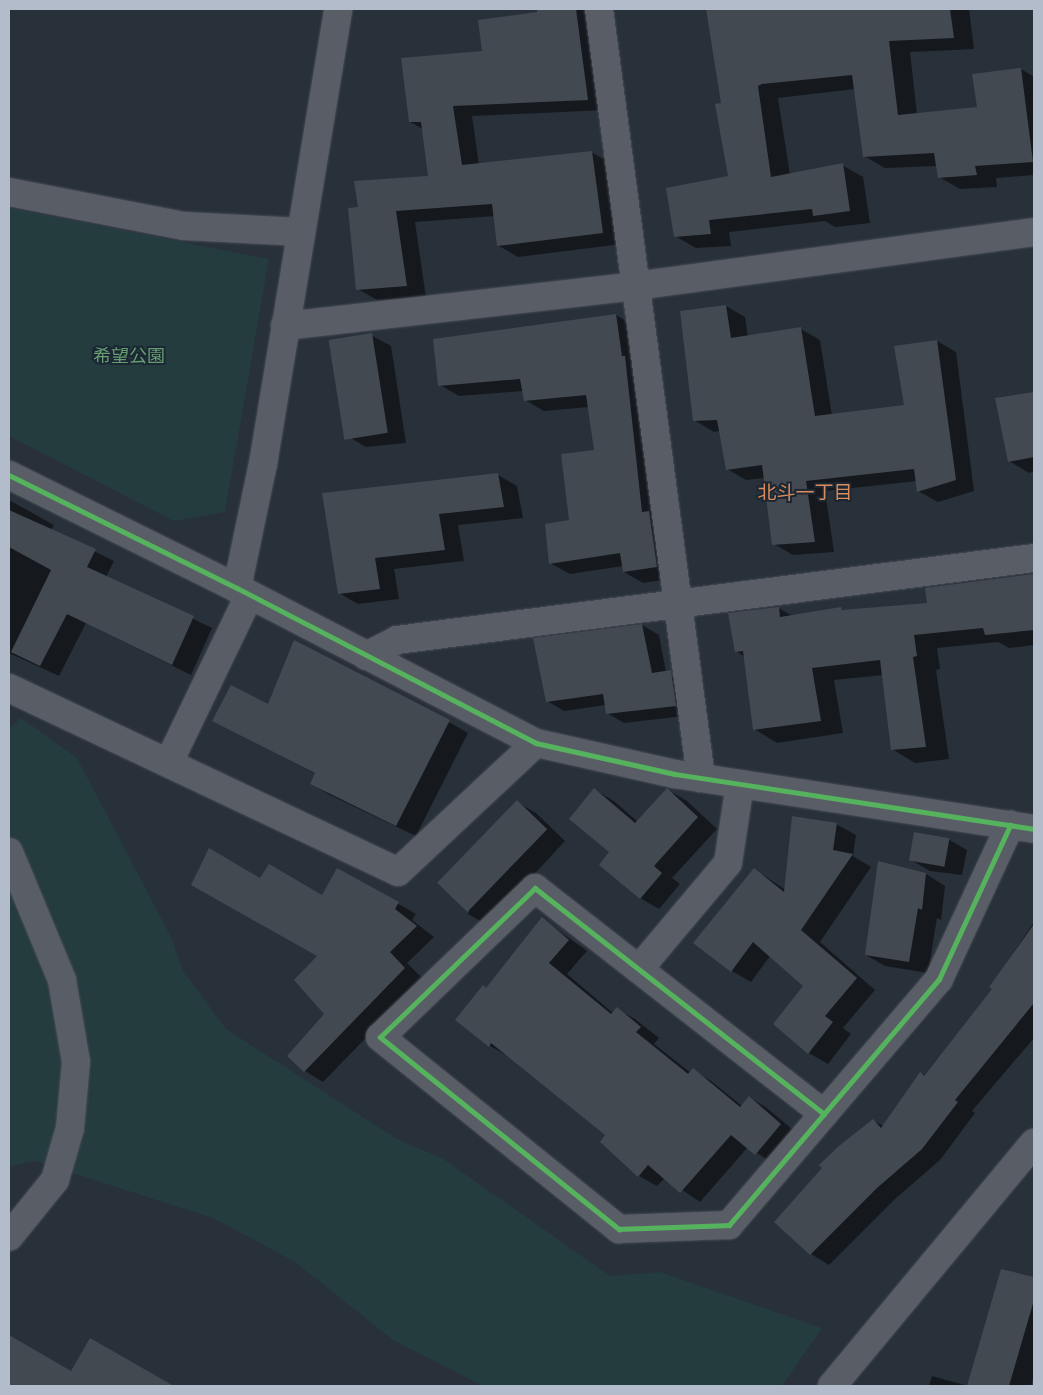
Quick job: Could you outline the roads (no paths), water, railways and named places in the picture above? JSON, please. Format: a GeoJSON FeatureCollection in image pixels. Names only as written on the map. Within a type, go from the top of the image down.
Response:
{"type":"FeatureCollection","features":[{"type":"Feature","properties":{"kind":"street"},"geometry":{"type":"LineString","coordinates":[[169,762],[243,592],[338,9]]}},
{"type":"Feature","properties":{"kind":"street"},"geometry":{"type":"LineString","coordinates":[[599,9],[676,604],[701,778]]}},
{"type":"Feature","properties":{"kind":"street"},"geometry":{"type":"LineString","coordinates":[[9,192],[184,226],[301,232]]}},
{"type":"Feature","properties":{"kind":"street"},"geometry":{"type":"LineString","coordinates":[[285,326],[635,286],[1034,232]]}},
{"type":"Feature","properties":{"kind":"street"},"geometry":{"type":"LineString","coordinates":[[9,475],[243,592],[536,743],[701,778],[1022,827],[939,979],[824,1114],[729,1225],[620,1229],[380,1037],[535,888],[824,1114]]}},
{"type":"Feature","properties":{"kind":"street"},"geometry":{"type":"LineString","coordinates":[[366,656],[397,640],[1034,558]]}},
{"type":"Feature","properties":{"kind":"street"},"geometry":{"type":"LineString","coordinates":[[9,688],[169,762],[398,872],[536,743]]}},
{"type":"Feature","properties":{"kind":"street"},"geometry":{"type":"LineString","coordinates":[[639,969],[728,863],[740,784]]}},
{"type":"Feature","properties":{"kind":"street"},"geometry":{"type":"LineString","coordinates":[[9,852],[62,980],[76,1062],[70,1128],[55,1180],[9,1237]]}},
{"type":"Feature","properties":{"kind":"street"},"geometry":{"type":"LineString","coordinates":[[832,1386],[1034,1144]]}},
{"type":"Feature","properties":{"kind":"district","name":"北斗一丁目"},"geometry":{"type":"Point","coordinates":[805,492]}},
{"type":"Feature","properties":{"kind":"park label","name":"希望公園"},"geometry":{"type":"Point","coordinates":[129,355]}}]}
